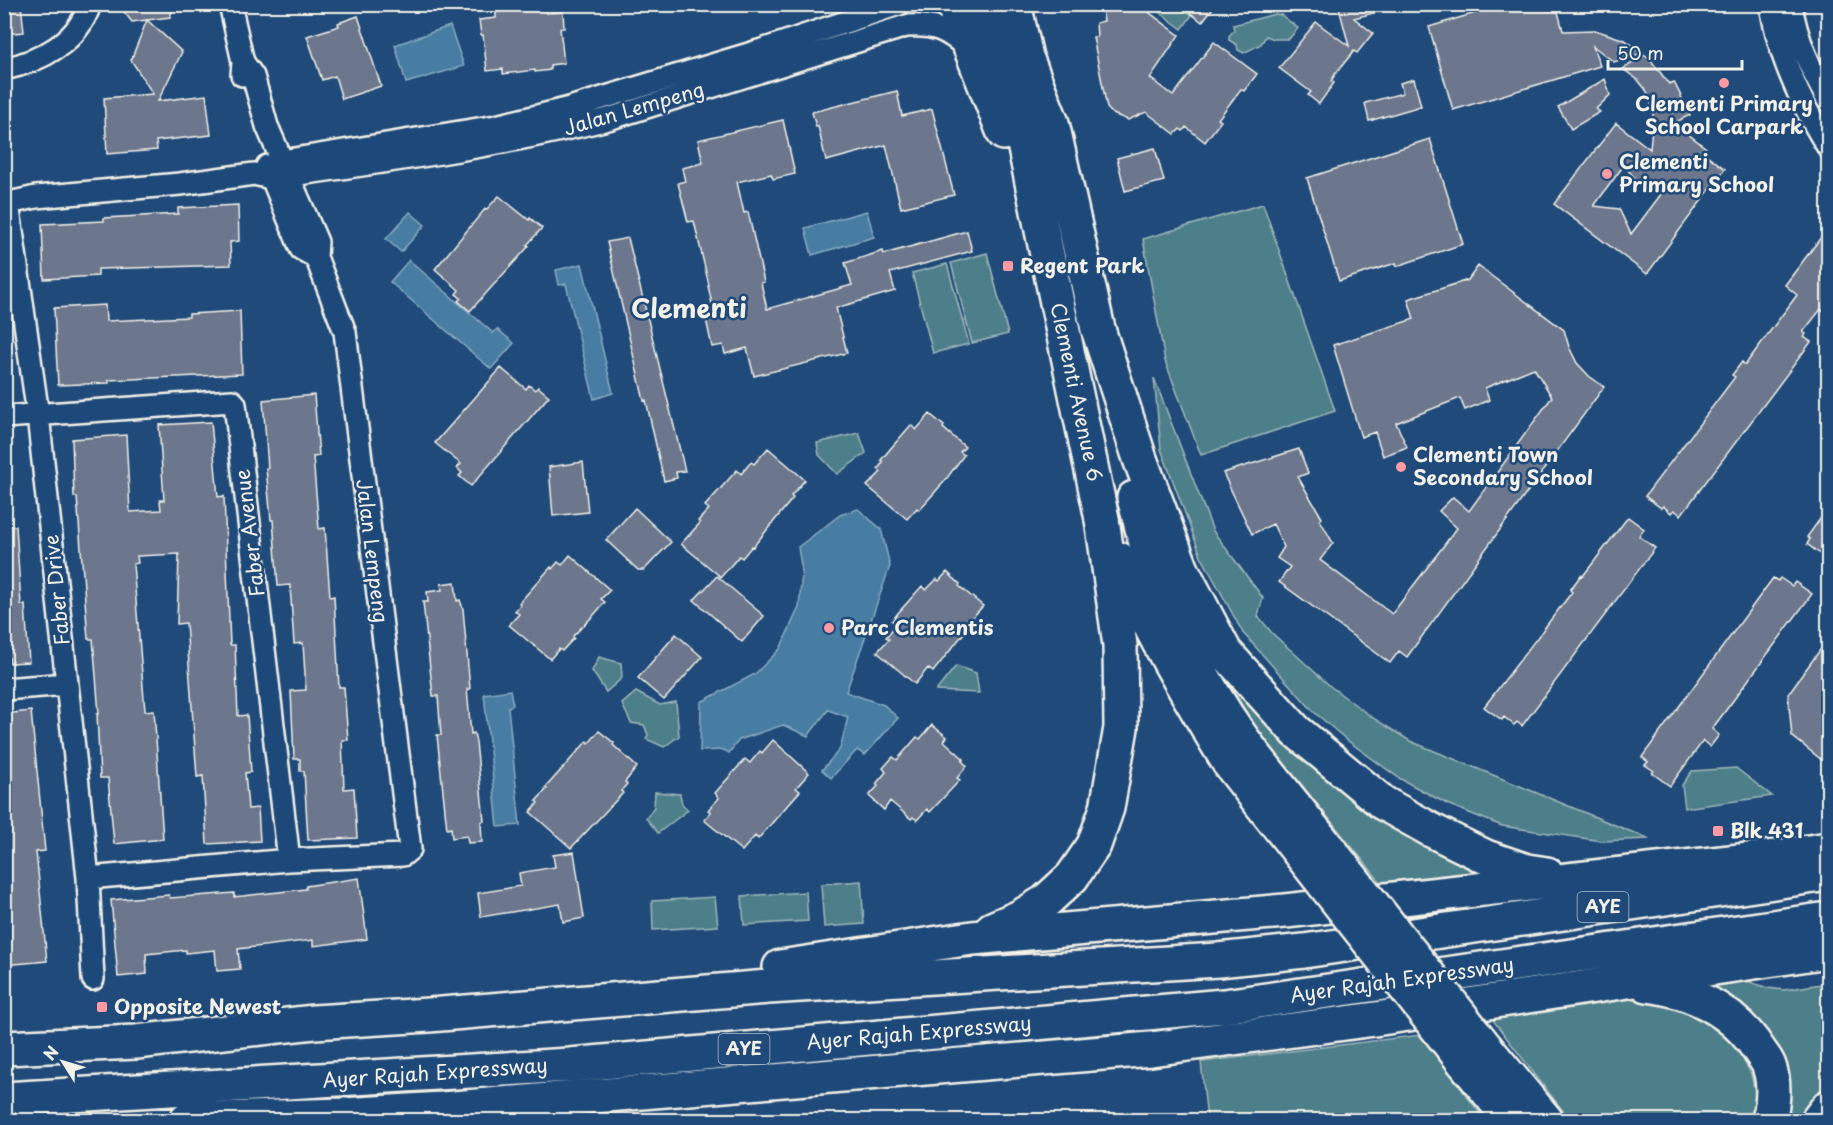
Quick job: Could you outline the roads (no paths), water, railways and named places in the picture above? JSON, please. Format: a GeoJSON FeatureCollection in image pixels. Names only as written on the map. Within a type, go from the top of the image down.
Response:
{"type":"FeatureCollection","features":[{"type":"Feature","properties":{"kind":"main road","name":"Clementi Avenue 6"},"geometry":{"type":"LineString","coordinates":[[953,4],[1004,134],[1026,160]]}},
{"type":"Feature","properties":{"kind":"main road","name":"Clementi Avenue 6"},"geometry":{"type":"LineString","coordinates":[[983,4],[1005,71],[1026,160],[1102,519]]}},
{"type":"Feature","properties":{"kind":"main road","name":"Clementi Avenue 6"},"geometry":{"type":"LineString","coordinates":[[1014,4],[1026,57],[1052,123],[1098,329]]}},
{"type":"Feature","properties":{"kind":"main road","name":"Clementi Avenue 6"},"geometry":{"type":"LineString","coordinates":[[1038,4],[1052,87],[1052,123]]}},
{"type":"Feature","properties":{"kind":"main road"},"geometry":{"type":"LineString","coordinates":[[1098,329],[1122,456],[1158,581],[1199,669],[1232,725],[1241,758]]}},
{"type":"Feature","properties":{"kind":"main road"},"geometry":{"type":"LineString","coordinates":[[1098,329],[1140,459],[1182,570],[1225,652],[1296,731],[1383,803],[1486,857],[1527,871],[1575,878]]}},
{"type":"Feature","properties":{"kind":"main road"},"geometry":{"type":"LineString","coordinates":[[1102,519],[1132,590],[1177,678],[1475,1055],[1511,1120]]}},
{"type":"Feature","properties":{"kind":"main road"},"geometry":{"type":"LineString","coordinates":[[972,938],[1020,917],[1045,902],[1072,877],[1094,845],[1107,808],[1121,728],[1120,645],[1102,519]]}},
{"type":"Feature","properties":{"kind":"main road"},"geometry":{"type":"LineString","coordinates":[[733,990],[759,973],[772,968],[972,938],[1285,911],[1828,849]]}},
{"type":"Feature","properties":{"kind":"main road","name":"AYE"},"geometry":{"type":"LineString","coordinates":[[4,1048],[136,1042],[314,1022],[733,990],[1218,960],[1304,951],[1828,874]]}},
{"type":"Feature","properties":{"kind":"main road","name":"Ayer Rajah Expressway"},"geometry":{"type":"LineString","coordinates":[[4,1099],[570,1065],[1224,1006],[1828,919]]}},
{"type":"Feature","properties":{"kind":"main road"},"geometry":{"type":"LineString","coordinates":[[186,1120],[442,1109],[1151,1049],[1375,1019],[1828,951]]}},
{"type":"Feature","properties":{"kind":"main road"},"geometry":{"type":"LineString","coordinates":[[1625,982],[1674,989],[1705,1002],[1731,1018],[1751,1038],[1769,1065],[1773,1101],[1769,1120]]}},
{"type":"Feature","properties":{"kind":"main road"},"geometry":{"type":"LineString","coordinates":[[1475,1055],[1546,1120]]}},
{"type":"Feature","properties":{"kind":"main road"},"geometry":{"type":"LineString","coordinates":[[1818,1120],[1828,1107]]}},
{"type":"Feature","properties":{"kind":"street"},"geometry":{"type":"LineString","coordinates":[[4,69],[26,64],[71,37],[87,14],[90,4]]}},
{"type":"Feature","properties":{"kind":"street","name":"Jalan Lempeng"},"geometry":{"type":"LineString","coordinates":[[230,4],[243,62],[253,76],[267,126],[272,171],[317,242],[316,257],[345,332],[410,849],[403,855],[289,860]]}},
{"type":"Feature","properties":{"kind":"street","name":"Jalan Lempeng"},"geometry":{"type":"LineString","coordinates":[[272,171],[496,126],[567,109],[762,50],[899,4]]}},
{"type":"Feature","properties":{"kind":"street"},"geometry":{"type":"LineString","coordinates":[[1771,4],[1787,67],[1828,147]]}},
{"type":"Feature","properties":{"kind":"street"},"geometry":{"type":"LineString","coordinates":[[1791,4],[1792,16],[1810,67],[1828,100]]}},
{"type":"Feature","properties":{"kind":"street","name":"Jalan Lempeng"},"geometry":{"type":"LineString","coordinates":[[272,171],[419,158],[571,128],[608,119],[906,26],[926,25],[939,28],[969,48]]}},
{"type":"Feature","properties":{"kind":"street","name":"Faber Drive"},"geometry":{"type":"LineString","coordinates":[[93,979],[88,878],[38,415],[6,204],[36,197],[180,184],[272,171]]}},
{"type":"Feature","properties":{"kind":"street","name":"Faber Avenue"},"geometry":{"type":"LineString","coordinates":[[38,415],[232,401],[235,404],[289,860]]}},
{"type":"Feature","properties":{"kind":"street"},"geometry":{"type":"LineString","coordinates":[[4,417],[38,415]]}},
{"type":"Feature","properties":{"kind":"street"},"geometry":{"type":"LineString","coordinates":[[4,689],[67,684]]}},
{"type":"Feature","properties":{"kind":"street"},"geometry":{"type":"LineString","coordinates":[[88,878],[289,860]]}},
{"type":"Feature","properties":{"kind":"water"},"geometry":{"type":"Polygon","coordinates":[[[450,26],[464,66],[406,83],[395,45],[450,26]]]}},
{"type":"Feature","properties":{"kind":"water"},"geometry":{"type":"Polygon","coordinates":[[[867,211],[874,237],[812,255],[805,228],[867,211]]]}},
{"type":"Feature","properties":{"kind":"water"},"geometry":{"type":"Polygon","coordinates":[[[410,212],[425,225],[401,252],[386,239],[410,212]]]}},
{"type":"Feature","properties":{"kind":"water"},"geometry":{"type":"Polygon","coordinates":[[[409,260],[493,333],[497,329],[514,343],[491,369],[390,282],[409,260]]]}},
{"type":"Feature","properties":{"kind":"water"},"geometry":{"type":"Polygon","coordinates":[[[582,264],[613,393],[594,399],[566,284],[559,285],[556,270],[582,264]]]}},
{"type":"Feature","properties":{"kind":"water","name":"Parc Clementis"},"geometry":{"type":"Polygon","coordinates":[[[858,509],[881,529],[890,566],[846,692],[884,705],[898,718],[865,755],[857,750],[831,778],[822,770],[840,749],[848,717],[828,710],[808,736],[783,725],[739,740],[729,753],[724,750],[700,751],[701,702],[755,674],[780,649],[799,607],[802,572],[798,547],[840,515],[858,509]]]}},
{"type":"Feature","properties":{"kind":"water"},"geometry":{"type":"Polygon","coordinates":[[[510,690],[513,705],[508,707],[520,825],[498,827],[484,694],[510,690]]]}},
{"type":"Feature","properties":{"kind":"place","name":"Clementi Primary School Carpark"},"geometry":{"type":"Point","coordinates":[1724,83]}},
{"type":"Feature","properties":{"kind":"place","name":"Clementi Primary School"},"geometry":{"type":"Point","coordinates":[1607,174]}},
{"type":"Feature","properties":{"kind":"place","name":"Regent Park"},"geometry":{"type":"Point","coordinates":[1008,266]}},
{"type":"Feature","properties":{"kind":"place","name":"Clementi Town Secondary School"},"geometry":{"type":"Point","coordinates":[1401,467]}},
{"type":"Feature","properties":{"kind":"place","name":"Parc Clementis"},"geometry":{"type":"Point","coordinates":[829,628]}},
{"type":"Feature","properties":{"kind":"place","name":"Blk 431"},"geometry":{"type":"Point","coordinates":[1718,831]}},
{"type":"Feature","properties":{"kind":"place","name":"Opposite Newest"},"geometry":{"type":"Point","coordinates":[102,1007]}},
{"type":"Feature","properties":{"kind":"district","name":"Clementi"},"geometry":{"type":"Point","coordinates":[689,309]}}]}
